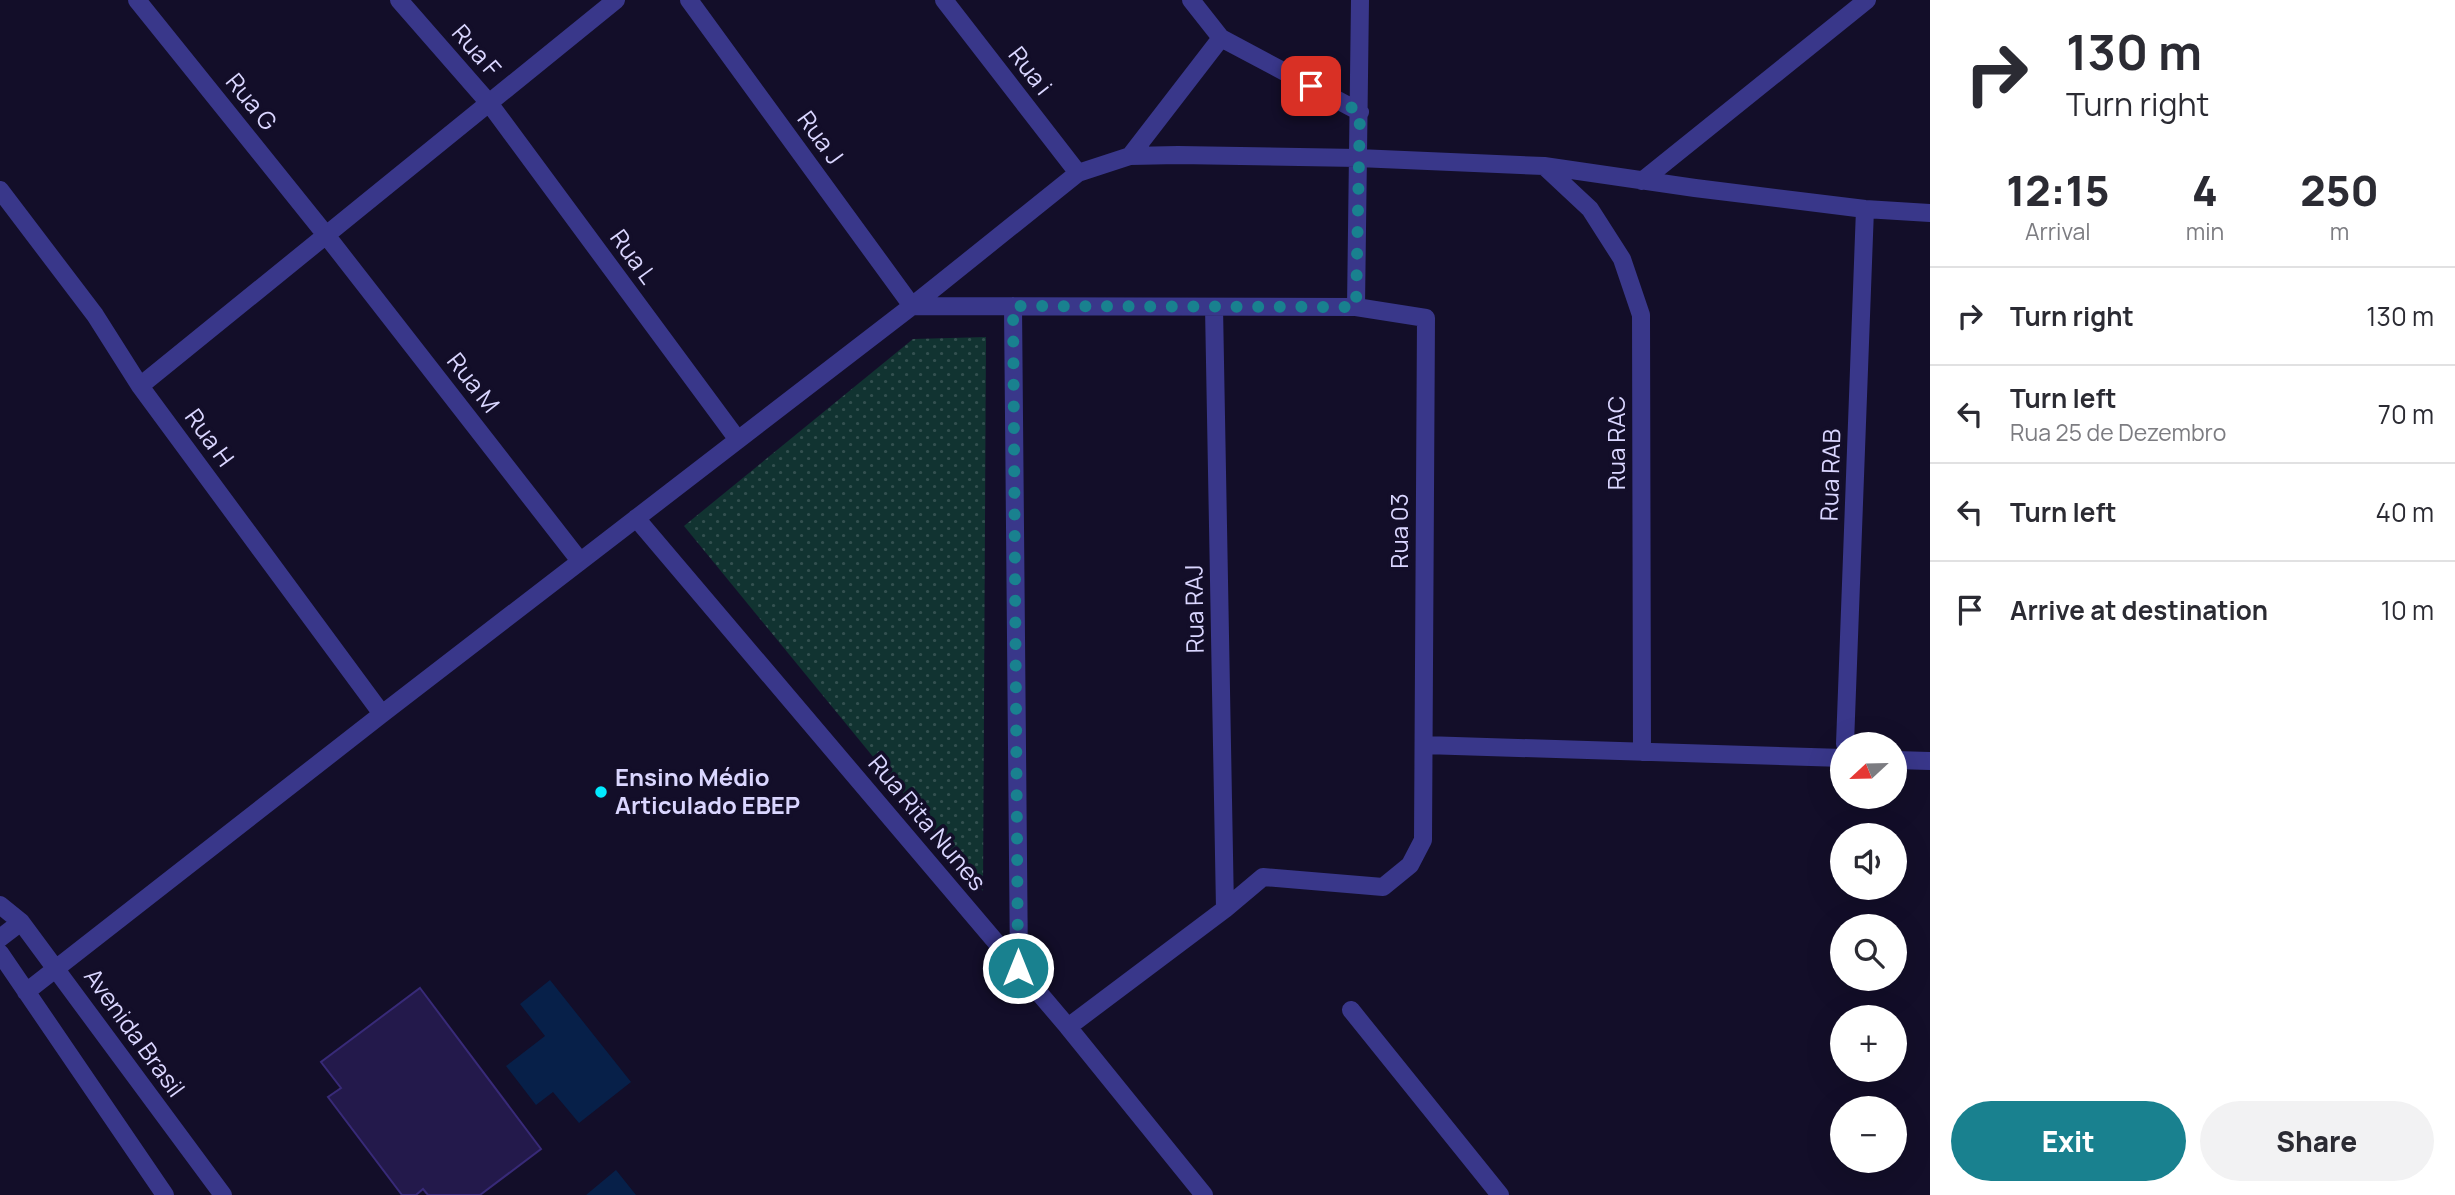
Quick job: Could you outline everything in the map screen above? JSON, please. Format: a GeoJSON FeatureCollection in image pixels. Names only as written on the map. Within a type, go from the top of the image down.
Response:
{"type":"FeatureCollection","features":[{"type":"Feature","properties":{"kind":"street","name":"Rua G"},"geometry":{"type":"LineString","coordinates":[[137,0],[326,235]]}},
{"type":"Feature","properties":{"kind":"street","name":"Rua F"},"geometry":{"type":"LineString","coordinates":[[399,0],[489,103]]}},
{"type":"Feature","properties":{"kind":"street"},"geometry":{"type":"LineString","coordinates":[[140,386],[616,0]]}},
{"type":"Feature","properties":{"kind":"street","name":"Rua J"},"geometry":{"type":"LineString","coordinates":[[689,0],[912,306]]}},
{"type":"Feature","properties":{"kind":"street","name":"Rua i"},"geometry":{"type":"LineString","coordinates":[[944,0],[1078,173]]}},
{"type":"Feature","properties":{"kind":"street"},"geometry":{"type":"LineString","coordinates":[[1191,0],[1221,38],[1360,112]]}},
{"type":"Feature","properties":{"kind":"street"},"geometry":{"type":"LineString","coordinates":[[912,306],[1356,307],[1360,0]]}},
{"type":"Feature","properties":{"kind":"street"},"geometry":{"type":"LineString","coordinates":[[1642,181],[1867,0]]}},
{"type":"Feature","properties":{"kind":"street"},"geometry":{"type":"LineString","coordinates":[[1130,156],[1221,38]]}},
{"type":"Feature","properties":{"kind":"street","name":"Rua L"},"geometry":{"type":"LineString","coordinates":[[489,103],[738,440]]}},
{"type":"Feature","properties":{"kind":"street"},"geometry":{"type":"LineString","coordinates":[[26,992],[382,713],[912,306],[1078,173],[1130,156],[1358,158],[1544,166],[1865,209],[1930,213]]}},
{"type":"Feature","properties":{"kind":"street","name":"Rua RAC"},"geometry":{"type":"LineString","coordinates":[[1544,166],[1590,209],[1622,259],[1641,315],[1642,752]]}},
{"type":"Feature","properties":{"kind":"street","name":"Rua H"},"geometry":{"type":"LineString","coordinates":[[0,190],[95,314],[140,386],[382,713]]}},
{"type":"Feature","properties":{"kind":"street","name":"Rua RAB"},"geometry":{"type":"LineString","coordinates":[[1845,732],[1865,209]]}},
{"type":"Feature","properties":{"kind":"street","name":"Rua M"},"geometry":{"type":"LineString","coordinates":[[326,235],[580,561]]}},
{"type":"Feature","properties":{"kind":"street"},"geometry":{"type":"LineString","coordinates":[[1013,306],[1018,968]]}},
{"type":"Feature","properties":{"kind":"street","name":"Rua RAJ"},"geometry":{"type":"LineString","coordinates":[[1214,307],[1226,909]]}},
{"type":"Feature","properties":{"kind":"street","name":"Rua 03"},"geometry":{"type":"LineString","coordinates":[[1068,1027],[1226,909],[1263,877],[1383,887],[1410,865],[1423,840],[1426,318],[1356,307]]}},
{"type":"Feature","properties":{"kind":"street","name":"Rua Rita Nunes"},"geometry":{"type":"LineString","coordinates":[[636,518],[1068,1027],[1203,1195]]}},
{"type":"Feature","properties":{"kind":"street"},"geometry":{"type":"LineString","coordinates":[[1424,745],[1830,758]]}},
{"type":"Feature","properties":{"kind":"street"},"geometry":{"type":"LineString","coordinates":[[1908,760],[1930,761]]}},
{"type":"Feature","properties":{"kind":"street","name":"Avenida Brasil"},"geometry":{"type":"LineString","coordinates":[[0,905],[21,922],[223,1195]]}},
{"type":"Feature","properties":{"kind":"street"},"geometry":{"type":"LineString","coordinates":[[0,939],[21,922]]}},
{"type":"Feature","properties":{"kind":"street"},"geometry":{"type":"LineString","coordinates":[[0,953],[165,1195]]}},
{"type":"Feature","properties":{"kind":"street"},"geometry":{"type":"LineString","coordinates":[[1351,1010],[1500,1195]]}},
{"type":"Feature","properties":{"kind":"green space"},"geometry":{"type":"Polygon","coordinates":[[[986,337],[983,891],[684,526],[913,339],[986,337]]]}},
{"type":"Feature","properties":{"kind":"water"},"geometry":{"type":"Polygon","coordinates":[[[550,980],[631,1082],[579,1123],[553,1092],[536,1105],[506,1066],[545,1036],[520,1004],[550,980]]]}},
{"type":"Feature","properties":{"kind":"water"},"geometry":{"type":"Polygon","coordinates":[[[616,1170],[636,1195],[586,1195],[616,1170]]]}},
{"type":"Feature","properties":{"kind":"building"},"geometry":{"type":"Polygon","coordinates":[[[420,988],[541,1149],[480,1195],[428,1195],[423,1189],[416,1195],[402,1195],[328,1097],[341,1088],[321,1062],[420,988]]]}},
{"type":"Feature","properties":{"kind":"place","name":"Ensino Médio Articulado EBEP"},"geometry":{"type":"Point","coordinates":[601,792]}},
{"type":"Feature","properties":{"kind":"route"},"geometry":{"type":"LineString","coordinates":[[1018,968],[1013,306],[1356,307],[1360,112],[1311,86]]}}]}
